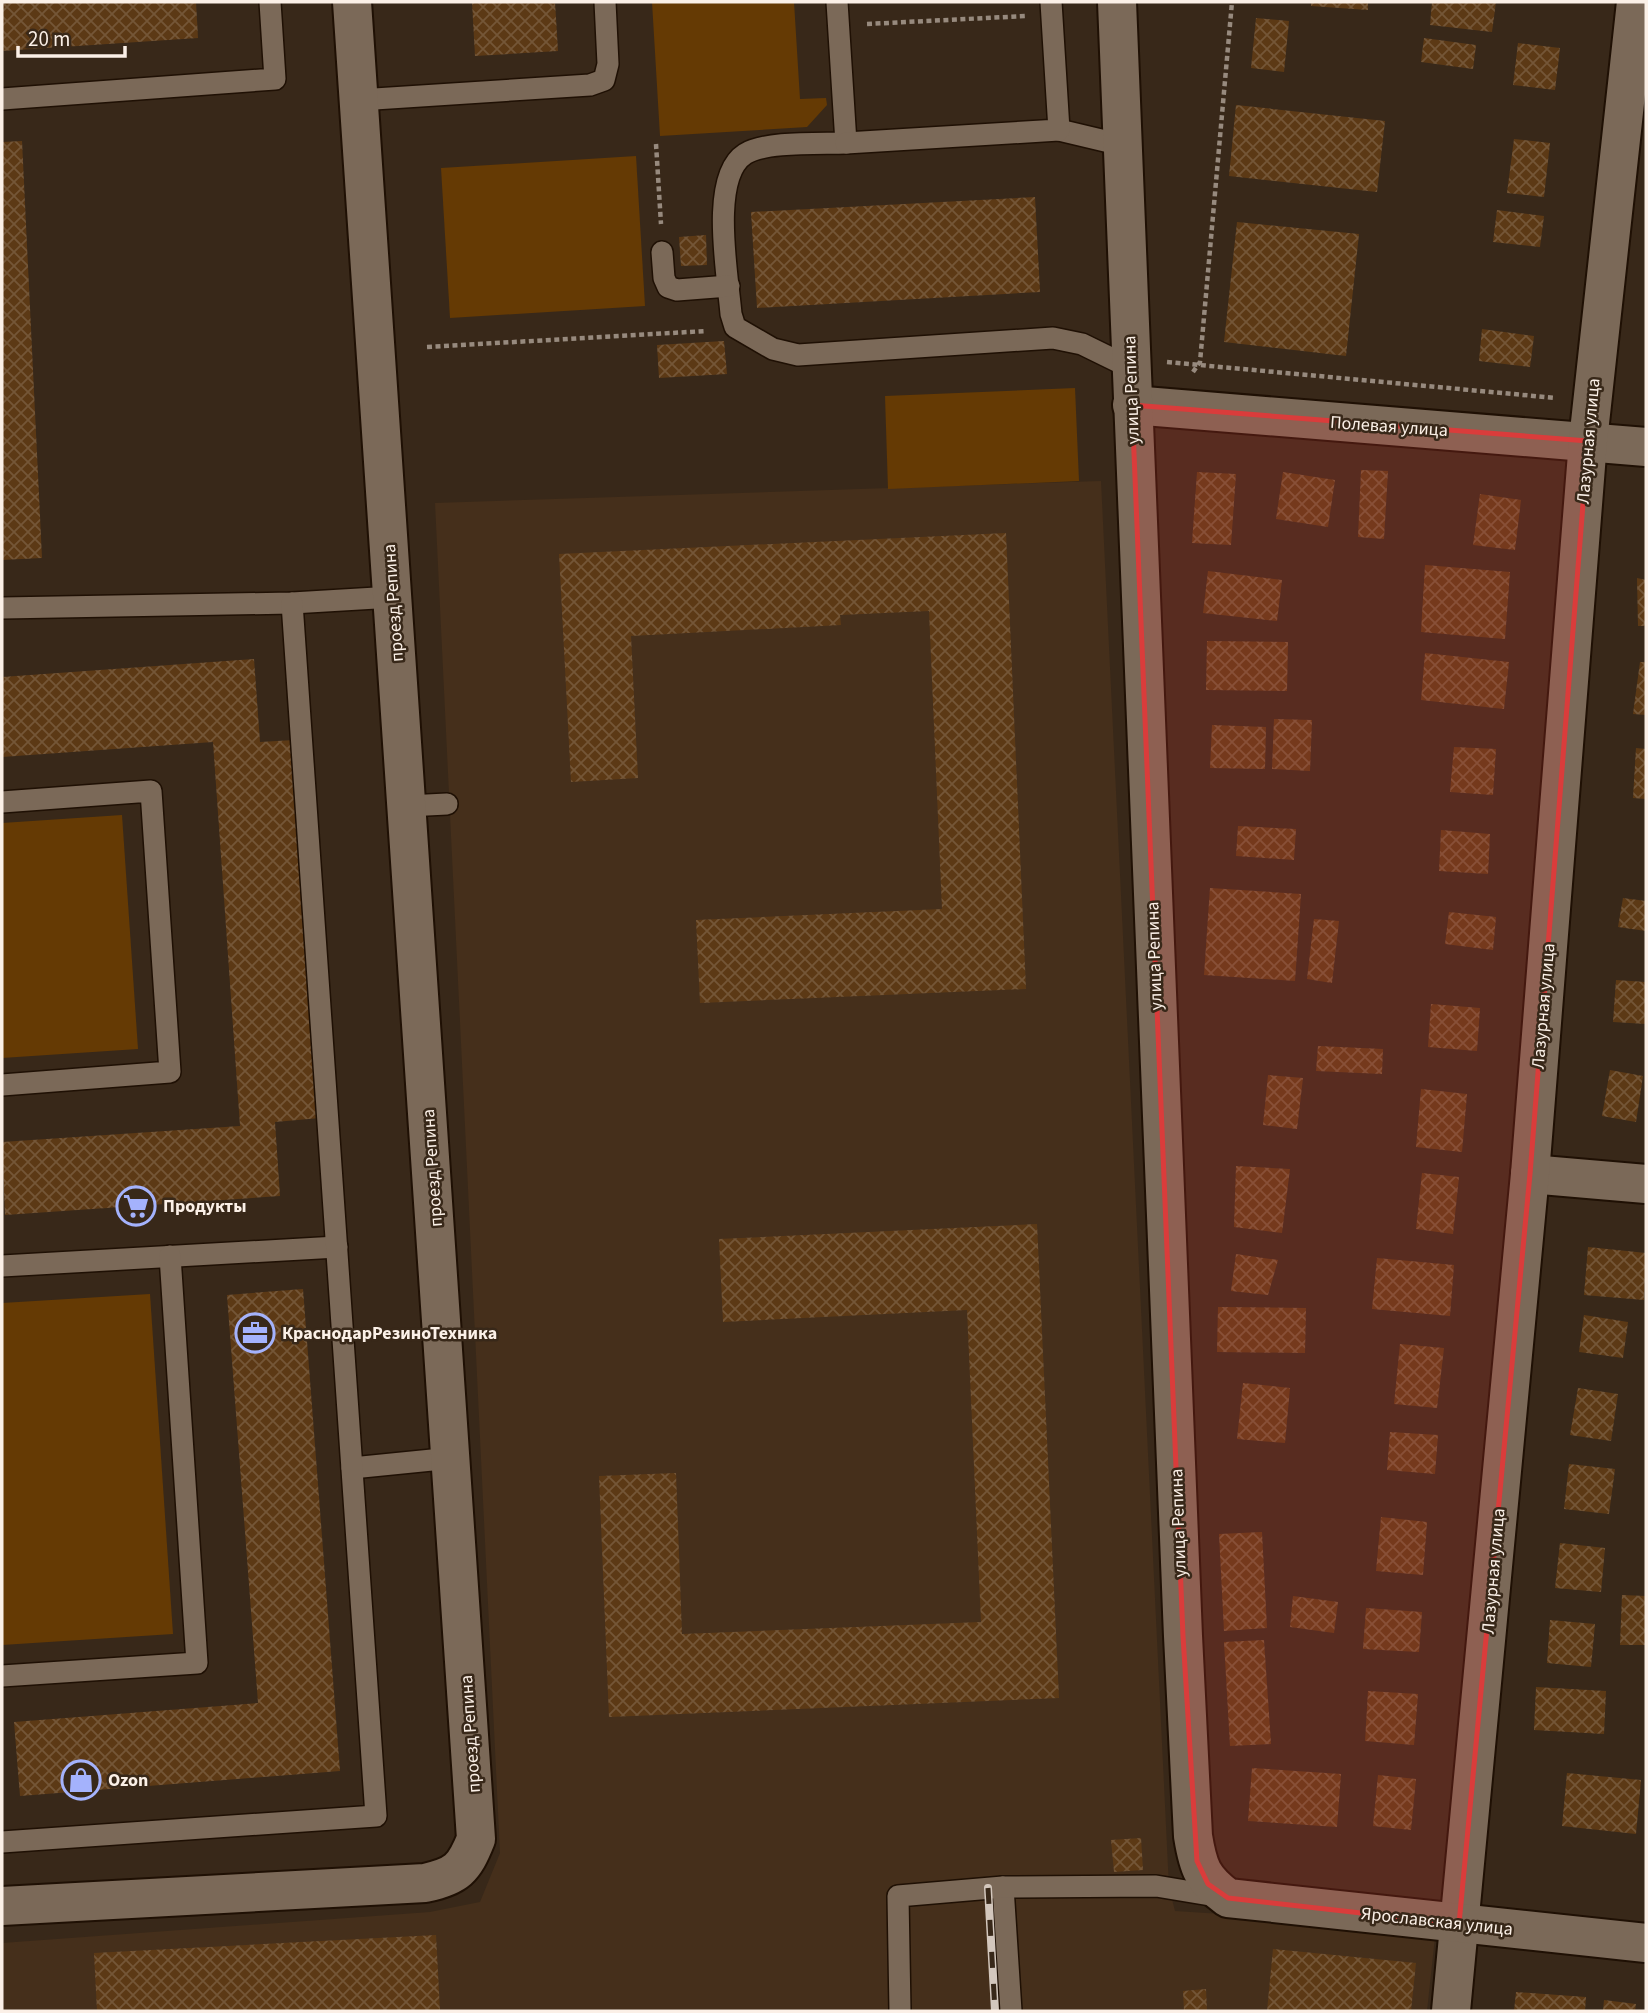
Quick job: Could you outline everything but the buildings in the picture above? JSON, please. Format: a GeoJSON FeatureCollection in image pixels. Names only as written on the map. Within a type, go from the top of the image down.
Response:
{"type":"FeatureCollection","features":[{"type":"Feature","properties":{"kind":"street","name":"проезд Репина"},"geometry":{"type":"LineString","coordinates":[[2,1906],[404,1885],[447,1878],[466,1864],[477,1839],[352,2]]}},
{"type":"Feature","properties":{"kind":"street","name":"улица Репина"},"geometry":{"type":"LineString","coordinates":[[1117,2],[1193,1836],[1197,1861],[1208,1884],[1228,1898]]}},
{"type":"Feature","properties":{"kind":"street","name":"Лазурная улица"},"geometry":{"type":"LineString","coordinates":[[1451,2011],[1530,1174],[1591,402],[1639,45],[1636,2]]}},
{"type":"Feature","properties":{"kind":"street","name":"Полевая улица"},"geometry":{"type":"LineString","coordinates":[[1132,405],[1588,440],[1646,447]]}},
{"type":"Feature","properties":{"kind":"street"},"geometry":{"type":"LineString","coordinates":[[1530,1174],[1646,1184]]}},
{"type":"Feature","properties":{"kind":"street","name":"Ярославская улица"},"geometry":{"type":"LineString","coordinates":[[1228,1898],[1646,1943]]}},
{"type":"Feature","properties":{"kind":"lane"},"geometry":{"type":"LineString","coordinates":[[2,99],[275,79],[270,2]]}},
{"type":"Feature","properties":{"kind":"lane"},"geometry":{"type":"LineString","coordinates":[[359,100],[590,85],[604,80],[608,64],[605,2]]}},
{"type":"Feature","properties":{"kind":"lane"},"geometry":{"type":"LineString","coordinates":[[837,2],[846,143]]}},
{"type":"Feature","properties":{"kind":"lane"},"geometry":{"type":"LineString","coordinates":[[1051,8],[1059,130]]}},
{"type":"Feature","properties":{"kind":"lane"},"geometry":{"type":"LineString","coordinates":[[1122,145],[1059,130],[765,148],[745,154],[729,170],[723,196],[731,314],[738,329],[773,349],[798,355],[1070,340],[1130,364]]}},
{"type":"Feature","properties":{"kind":"lane"},"geometry":{"type":"LineString","coordinates":[[662,253],[664,278],[668,287],[677,290],[729,286]]}},
{"type":"Feature","properties":{"kind":"lane"},"geometry":{"type":"LineString","coordinates":[[2,608],[292,603],[393,597]]}},
{"type":"Feature","properties":{"kind":"lane"},"geometry":{"type":"LineString","coordinates":[[2,1842],[376,1816],[292,603]]}},
{"type":"Feature","properties":{"kind":"lane"},"geometry":{"type":"LineString","coordinates":[[2,802],[151,791],[170,1072],[2,1085]]}},
{"type":"Feature","properties":{"kind":"lane"},"geometry":{"type":"LineString","coordinates":[[407,806],[447,804]]}},
{"type":"Feature","properties":{"kind":"lane"},"geometry":{"type":"LineString","coordinates":[[2,1266],[337,1247]]}},
{"type":"Feature","properties":{"kind":"lane"},"geometry":{"type":"LineString","coordinates":[[2,1676],[197,1662],[170,1256]]}},
{"type":"Feature","properties":{"kind":"lane"},"geometry":{"type":"LineString","coordinates":[[352,1468],[452,1458]]}},
{"type":"Feature","properties":{"kind":"lane"},"geometry":{"type":"LineString","coordinates":[[900,2011],[898,1896],[1003,1887],[1156,1886],[1228,1898]]}},
{"type":"Feature","properties":{"kind":"lane"},"geometry":{"type":"LineString","coordinates":[[1003,1887],[1011,2011]]}},
{"type":"Feature","properties":{"kind":"path"},"geometry":{"type":"LineString","coordinates":[[1171,409],[1199,362],[1232,2]]}},
{"type":"Feature","properties":{"kind":"path"},"geometry":{"type":"LineString","coordinates":[[838,26],[1051,8]]}},
{"type":"Feature","properties":{"kind":"path"},"geometry":{"type":"LineString","coordinates":[[656,144],[662,253]]}},
{"type":"Feature","properties":{"kind":"path"},"geometry":{"type":"LineString","coordinates":[[427,347],[738,329]]}},
{"type":"Feature","properties":{"kind":"path"},"geometry":{"type":"LineString","coordinates":[[1130,364],[1199,362],[1591,402]]}},
{"type":"Feature","properties":{"kind":"highlighted area"},"geometry":{"type":"Polygon","coordinates":[[[1132,405],[1588,441],[1530,1174],[1459,1924],[1228,1898],[1208,1884],[1197,1861],[1183,1636],[1132,405]]]}},
{"type":"Feature","properties":{"kind":"shaded area"},"geometry":{"type":"Polygon","coordinates":[[[652,2],[794,2],[800,99],[826,98],[827,105],[807,127],[660,136],[652,2]]]}},
{"type":"Feature","properties":{"kind":"shaded area"},"geometry":{"type":"Polygon","coordinates":[[[636,156],[645,306],[450,318],[441,168],[636,156]]]}},
{"type":"Feature","properties":{"kind":"shaded area"},"geometry":{"type":"Polygon","coordinates":[[[1075,388],[1079,481],[888,489],[885,396],[1075,388]]]}},
{"type":"Feature","properties":{"kind":"shaded area"},"geometry":{"type":"Polygon","coordinates":[[[1101,481],[1169,1888],[1175,1911],[1436,1928],[1427,2011],[2,2011],[2,1943],[430,1912],[480,1902],[500,1853],[435,503],[1101,481]]]}},
{"type":"Feature","properties":{"kind":"shaded area"},"geometry":{"type":"Polygon","coordinates":[[[122,815],[138,1049],[2,1058],[2,823],[122,815]]]}},
{"type":"Feature","properties":{"kind":"shaded area"},"geometry":{"type":"Polygon","coordinates":[[[150,1294],[173,1634],[2,1645],[2,1303],[150,1294]]]}},
{"type":"Feature","properties":{"kind":"railway"},"geometry":{"type":"LineString","coordinates":[[988,1888],[995,2011]]}},
{"type":"Feature","properties":{"kind":"place","name":"Продукты"},"geometry":{"type":"Point","coordinates":[136,1206]}},
{"type":"Feature","properties":{"kind":"place","name":"КраснодарРезиноТехника"},"geometry":{"type":"Point","coordinates":[255,1333]}},
{"type":"Feature","properties":{"kind":"place","name":"Ozon"},"geometry":{"type":"Point","coordinates":[81,1780]}}]}
